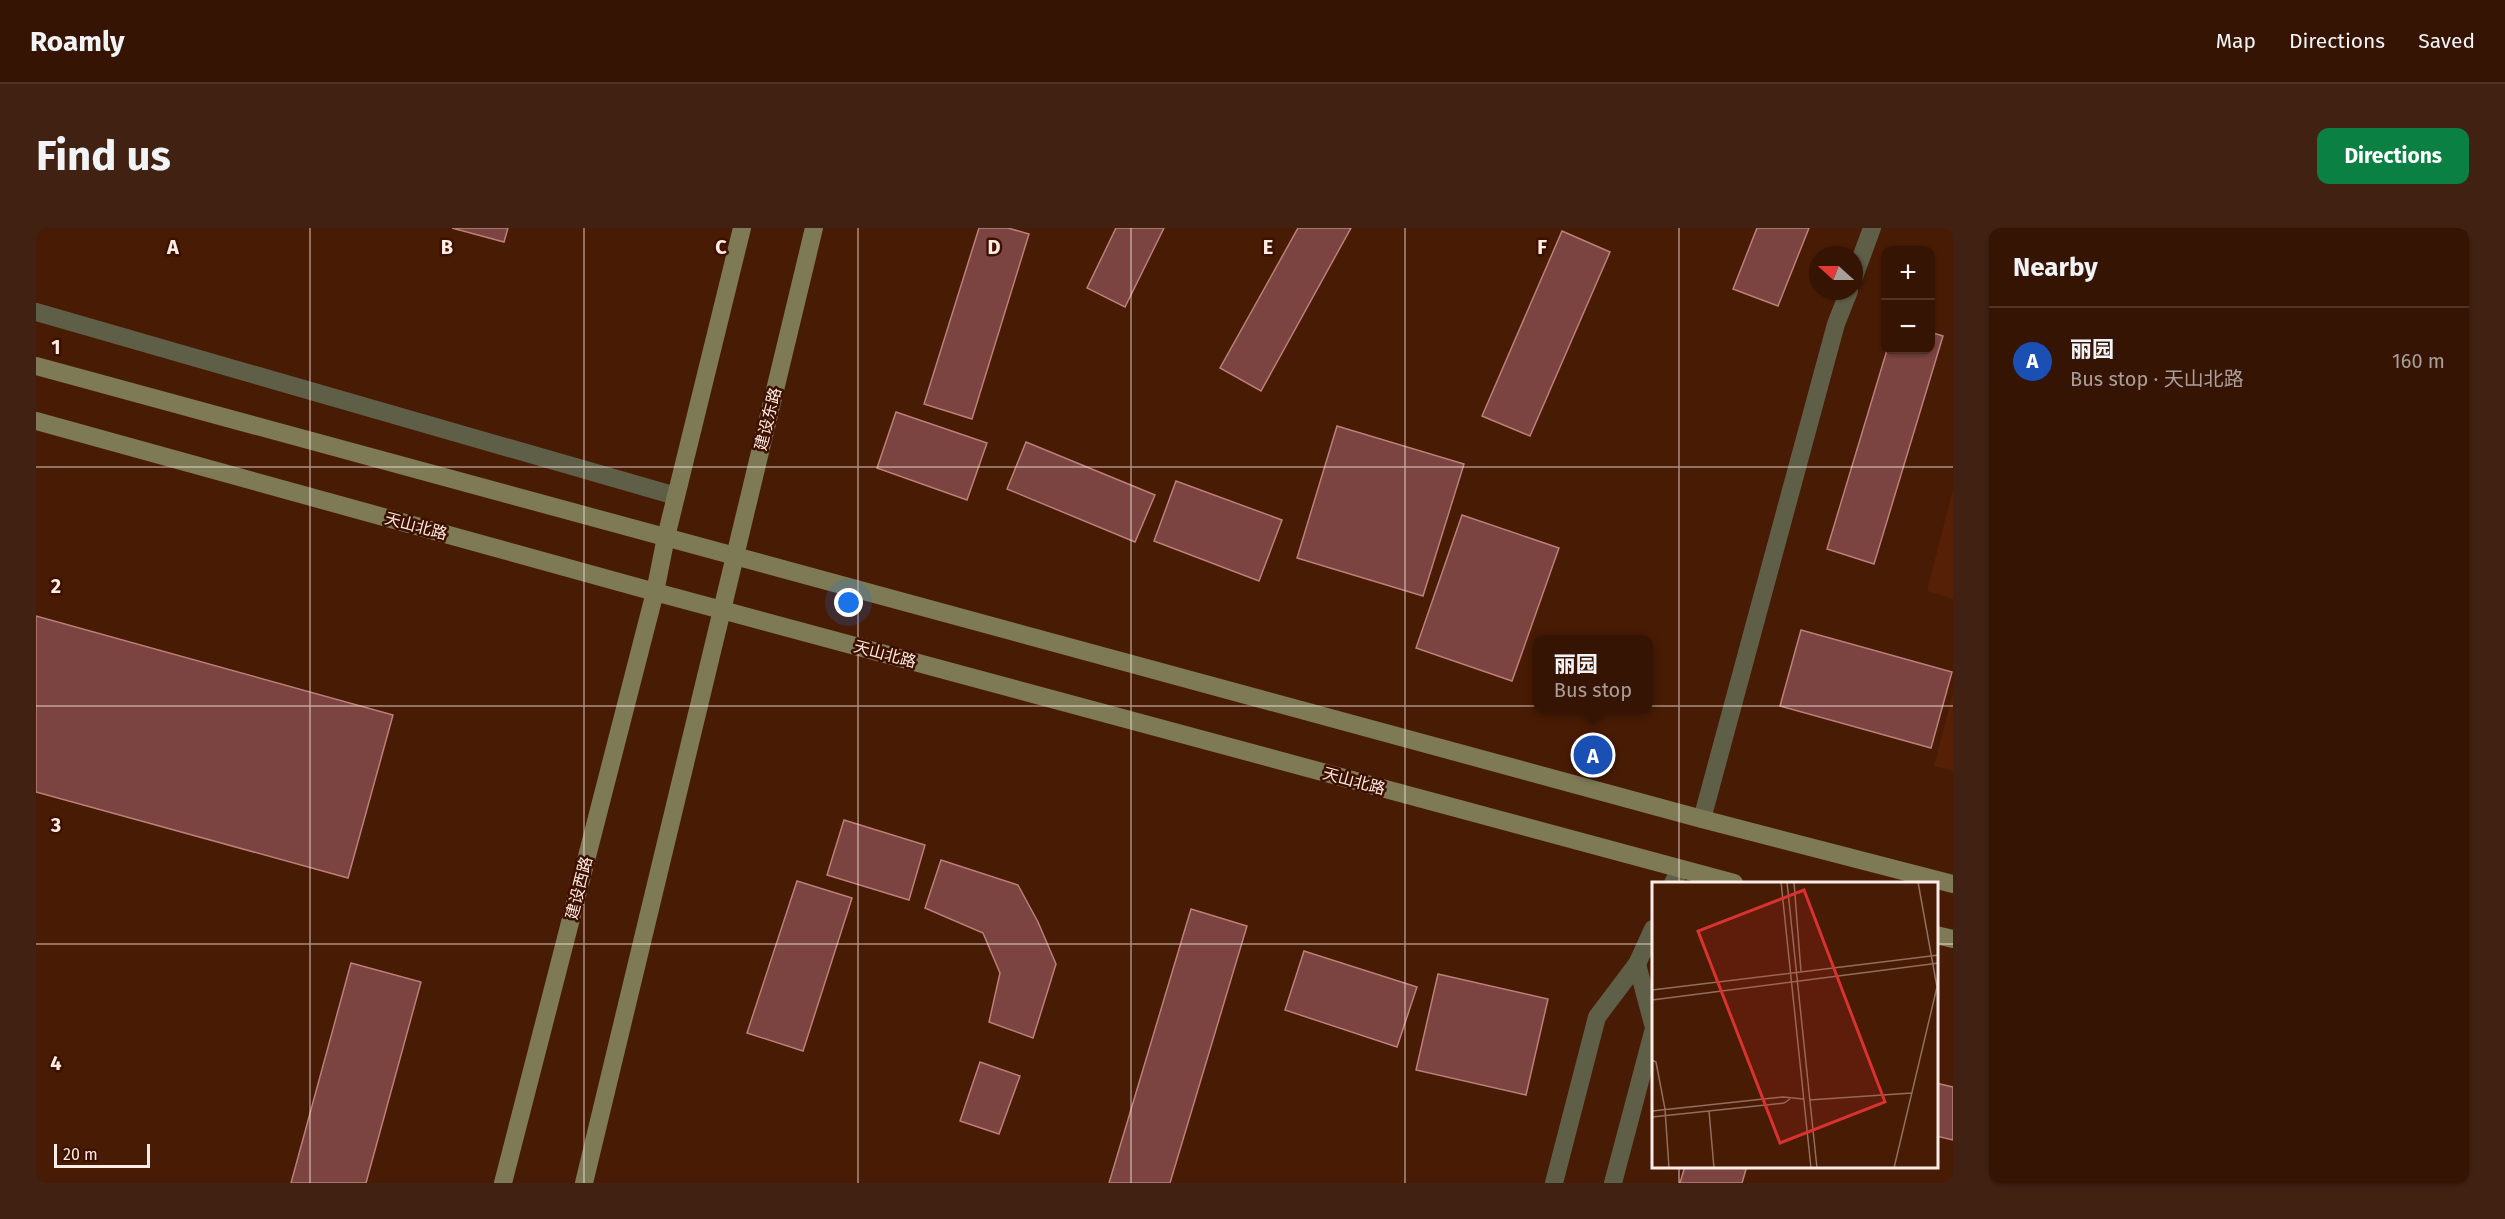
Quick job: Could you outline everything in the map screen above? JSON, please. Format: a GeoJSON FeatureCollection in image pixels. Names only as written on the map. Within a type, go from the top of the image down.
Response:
{"type":"FeatureCollection","features":[{"type":"Feature","properties":{"kind":"main road"},"geometry":{"type":"LineString","coordinates":[[655,592],[666,537],[742,228]]}},
{"type":"Feature","properties":{"kind":"main road","name":"建设东路"},"geometry":{"type":"LineString","coordinates":[[721,610],[814,228]]}},
{"type":"Feature","properties":{"kind":"main road"},"geometry":{"type":"LineString","coordinates":[[36,366],[1702,819],[1953,884]]}},
{"type":"Feature","properties":{"kind":"main road","name":"天山北路"},"geometry":{"type":"LineString","coordinates":[[36,422],[1676,876],[1726,882]]}},
{"type":"Feature","properties":{"kind":"main road","name":"建设西路"},"geometry":{"type":"LineString","coordinates":[[503,1183],[655,592]]}},
{"type":"Feature","properties":{"kind":"main road"},"geometry":{"type":"LineString","coordinates":[[584,1183],[721,610]]}},
{"type":"Feature","properties":{"kind":"main road"},"geometry":{"type":"LineString","coordinates":[[1938,935],[1953,939]]}},
{"type":"Feature","properties":{"kind":"street"},"geometry":{"type":"LineString","coordinates":[[1863,252],[1872,228]]}},
{"type":"Feature","properties":{"kind":"street"},"geometry":{"type":"LineString","coordinates":[[1702,819],[1836,324],[1845,300]]}},
{"type":"Feature","properties":{"kind":"street"},"geometry":{"type":"LineString","coordinates":[[36,312],[676,496]]}},
{"type":"Feature","properties":{"kind":"street"},"geometry":{"type":"LineString","coordinates":[[1554,1183],[1597,1017],[1637,964],[1652,931]]}},
{"type":"Feature","properties":{"kind":"street"},"geometry":{"type":"LineString","coordinates":[[1637,964],[1652,1020]]}},
{"type":"Feature","properties":{"kind":"street"},"geometry":{"type":"LineString","coordinates":[[1612,1183],[1652,1036]]}},
{"type":"Feature","properties":{"kind":"shaded area"},"geometry":{"type":"Polygon","coordinates":[[[1953,489],[1953,599],[1927,591],[1953,489]]]}},
{"type":"Feature","properties":{"kind":"shaded area"},"geometry":{"type":"Polygon","coordinates":[[[1953,693],[1953,771],[1934,766],[1953,693]]]}},
{"type":"Feature","properties":{"kind":"building"},"geometry":{"type":"Polygon","coordinates":[[[452,228],[508,228],[504,242],[452,228]]]}},
{"type":"Feature","properties":{"kind":"building"},"geometry":{"type":"Polygon","coordinates":[[[979,228],[1008,228],[1029,234],[972,419],[924,404],[979,228]]]}},
{"type":"Feature","properties":{"kind":"building"},"geometry":{"type":"Polygon","coordinates":[[[1116,228],[1164,228],[1125,307],[1087,288],[1116,228]]]}},
{"type":"Feature","properties":{"kind":"building"},"geometry":{"type":"Polygon","coordinates":[[[1298,228],[1351,228],[1261,391],[1220,368],[1298,228]]]}},
{"type":"Feature","properties":{"kind":"building"},"geometry":{"type":"Polygon","coordinates":[[[1757,228],[1809,228],[1778,306],[1733,289],[1757,228]]]}},
{"type":"Feature","properties":{"kind":"building"},"geometry":{"type":"Polygon","coordinates":[[[1562,231],[1610,252],[1530,436],[1482,416],[1562,231]]]}},
{"type":"Feature","properties":{"kind":"building"},"geometry":{"type":"Polygon","coordinates":[[[1935,334],[1943,336],[1874,564],[1827,549],[1886,354],[1935,354],[1935,334]]]}},
{"type":"Feature","properties":{"kind":"building"},"geometry":{"type":"Polygon","coordinates":[[[896,412],[987,443],[967,500],[877,468],[896,412]]]}},
{"type":"Feature","properties":{"kind":"building"},"geometry":{"type":"Polygon","coordinates":[[[1337,426],[1464,464],[1423,596],[1297,558],[1337,426]]]}},
{"type":"Feature","properties":{"kind":"building"},"geometry":{"type":"Polygon","coordinates":[[[1026,442],[1155,495],[1135,542],[1007,489],[1026,442]]]}},
{"type":"Feature","properties":{"kind":"building"},"geometry":{"type":"Polygon","coordinates":[[[1176,481],[1282,520],[1259,581],[1154,541],[1176,481]]]}},
{"type":"Feature","properties":{"kind":"building"},"geometry":{"type":"Polygon","coordinates":[[[1462,515],[1559,548],[1512,681],[1416,648],[1462,515]]]}},
{"type":"Feature","properties":{"kind":"building"},"geometry":{"type":"Polygon","coordinates":[[[36,616],[393,715],[348,878],[36,792],[36,616]]]}},
{"type":"Feature","properties":{"kind":"building"},"geometry":{"type":"Polygon","coordinates":[[[1801,630],[1952,672],[1931,748],[1780,706],[1801,630]]]}},
{"type":"Feature","properties":{"kind":"building"},"geometry":{"type":"Polygon","coordinates":[[[844,820],[925,845],[909,900],[827,875],[844,820]]]}},
{"type":"Feature","properties":{"kind":"building"},"geometry":{"type":"Polygon","coordinates":[[[941,860],[1018,885],[1038,922],[1056,964],[1033,1038],[989,1022],[1000,973],[983,933],[925,908],[941,860]]]}},
{"type":"Feature","properties":{"kind":"building"},"geometry":{"type":"Polygon","coordinates":[[[797,881],[852,898],[803,1051],[747,1033],[797,881]]]}},
{"type":"Feature","properties":{"kind":"building"},"geometry":{"type":"Polygon","coordinates":[[[1191,909],[1247,926],[1170,1183],[1109,1183],[1191,909]]]}},
{"type":"Feature","properties":{"kind":"building"},"geometry":{"type":"Polygon","coordinates":[[[1304,951],[1417,987],[1397,1047],[1285,1010],[1304,951]]]}},
{"type":"Feature","properties":{"kind":"building"},"geometry":{"type":"Polygon","coordinates":[[[351,963],[421,982],[366,1183],[291,1183],[351,963]]]}},
{"type":"Feature","properties":{"kind":"building"},"geometry":{"type":"Polygon","coordinates":[[[1438,974],[1548,999],[1526,1095],[1416,1070],[1438,974]]]}},
{"type":"Feature","properties":{"kind":"building"},"geometry":{"type":"Polygon","coordinates":[[[980,1062],[1020,1076],[999,1134],[960,1121],[980,1062]]]}},
{"type":"Feature","properties":{"kind":"building"},"geometry":{"type":"Polygon","coordinates":[[[1938,1083],[1953,1087],[1953,1140],[1938,1136],[1938,1083]]]}},
{"type":"Feature","properties":{"kind":"building"},"geometry":{"type":"Polygon","coordinates":[[[1684,1168],[1746,1168],[1742,1183],[1680,1183],[1684,1168]]]}},
{"type":"Feature","properties":{"kind":"place","name":"丽园"},"geometry":{"type":"Point","coordinates":[1593,755]}}]}
